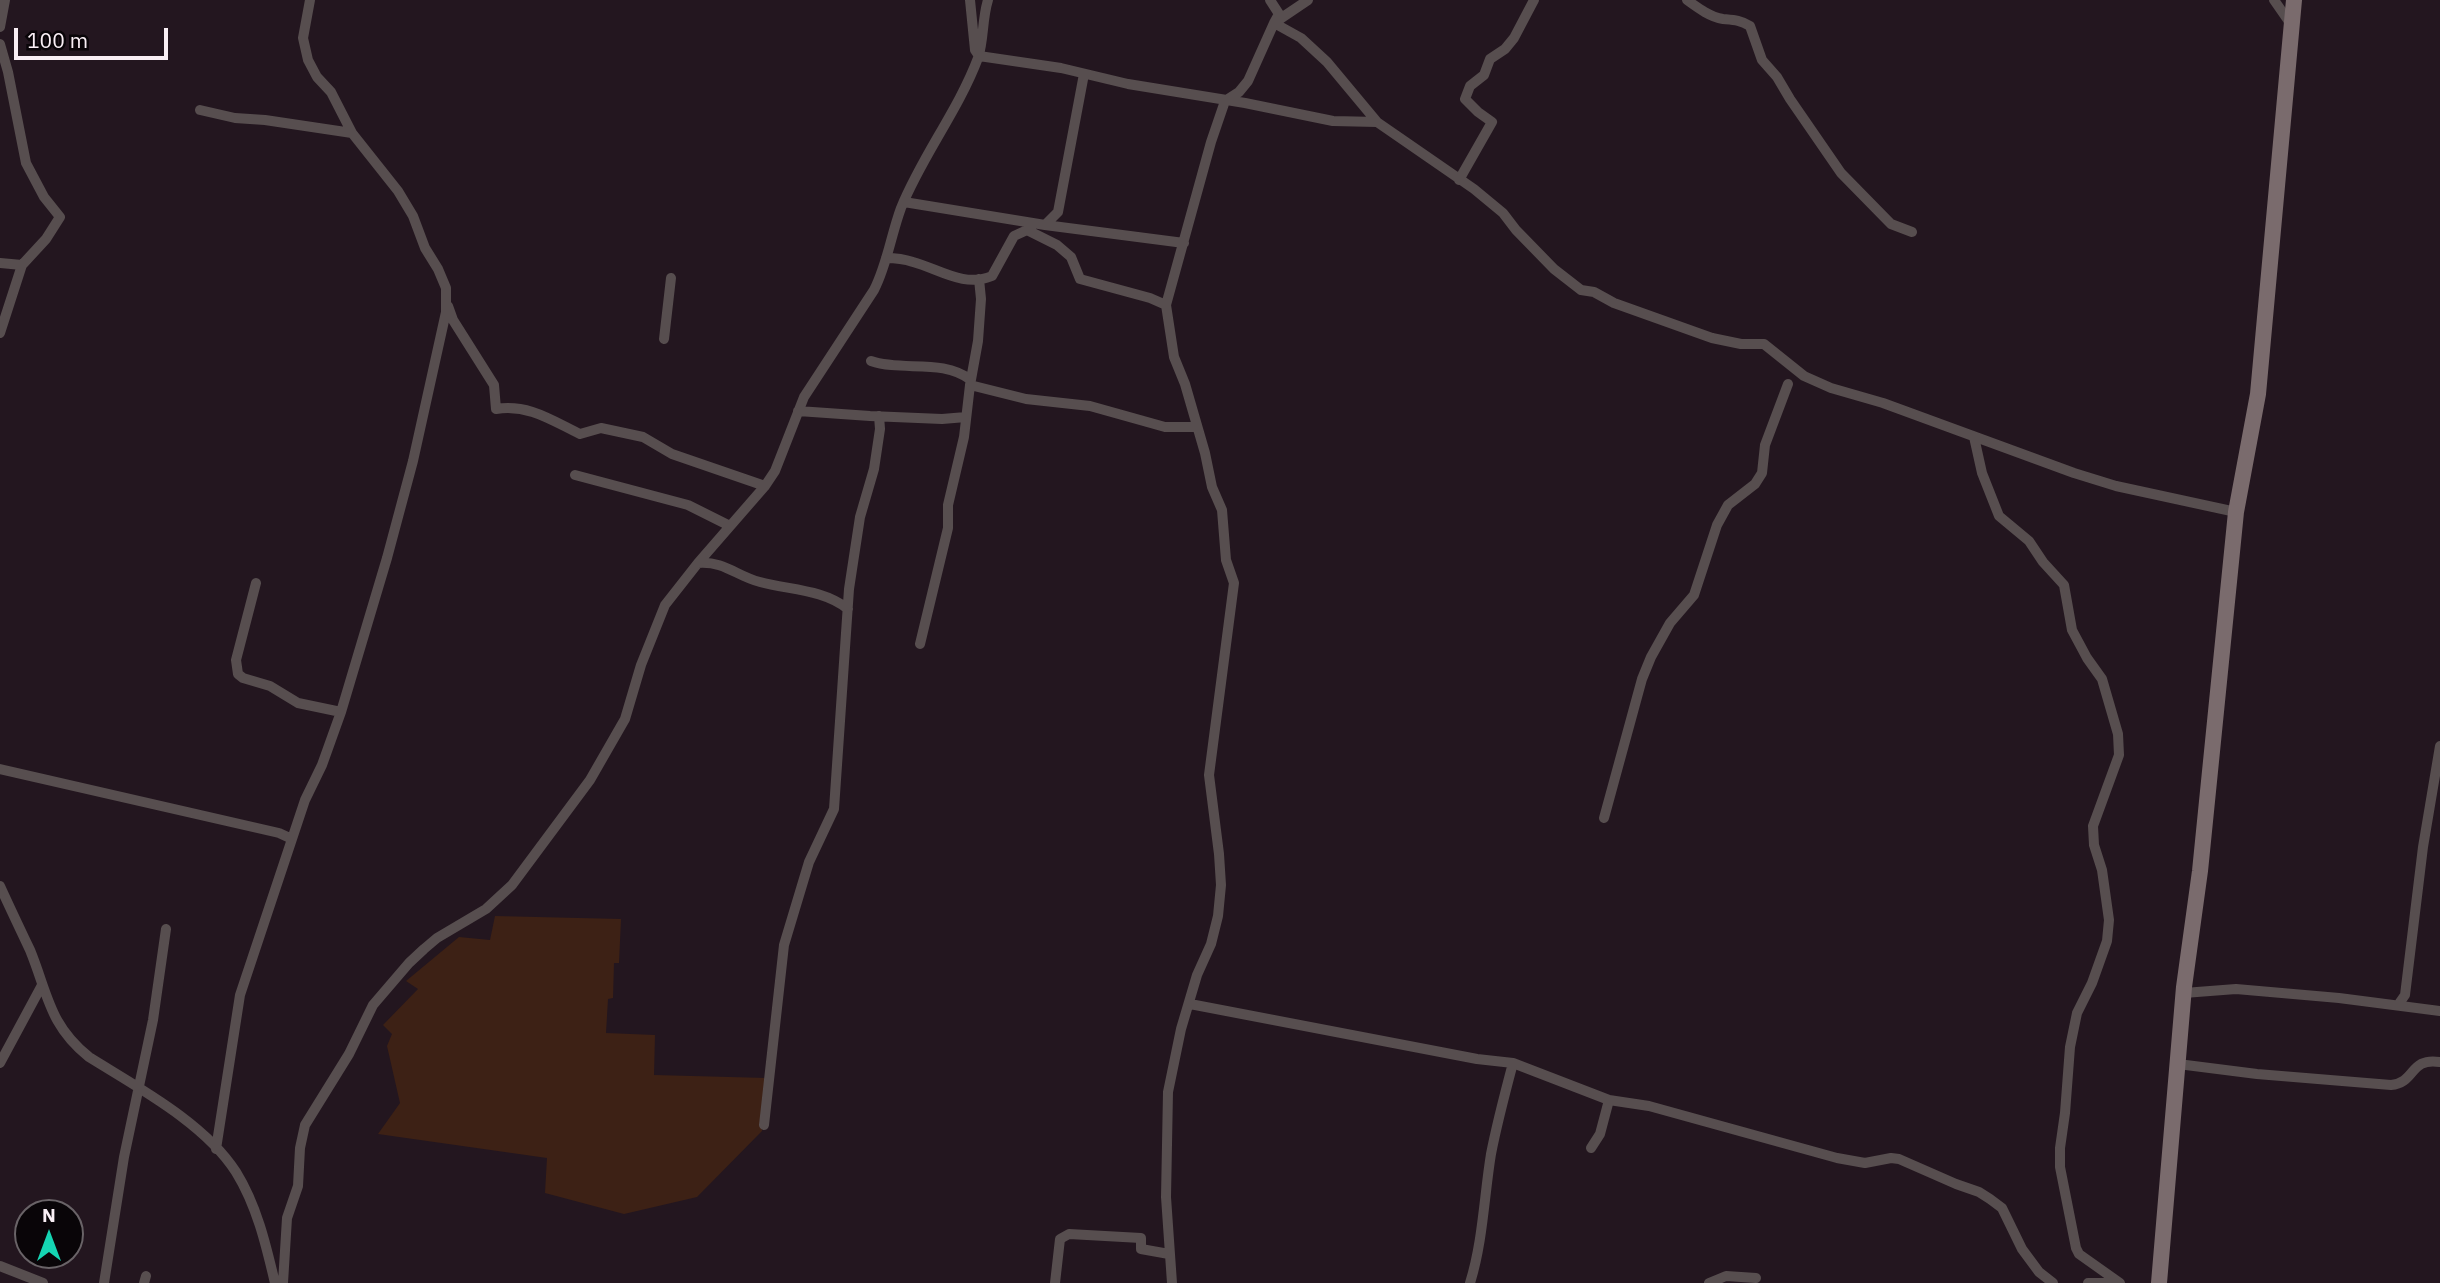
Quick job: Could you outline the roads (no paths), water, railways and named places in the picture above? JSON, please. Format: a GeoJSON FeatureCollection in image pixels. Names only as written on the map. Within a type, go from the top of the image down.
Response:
{"type":"FeatureCollection","features":[{"type":"Feature","properties":{"kind":"street"},"geometry":{"type":"LineString","coordinates":[[0,27],[5,0]]}},
{"type":"Feature","properties":{"kind":"street"},"geometry":{"type":"LineString","coordinates":[[216,1149],[240,995],[292,839],[341,712],[413,461],[444,326],[445,285],[425,248],[413,216],[398,191],[352,133],[331,92],[317,77],[308,60],[303,38],[310,0]]}},
{"type":"Feature","properties":{"kind":"street"},"geometry":{"type":"LineString","coordinates":[[970,0],[975,50],[979,56],[1061,68],[1128,85],[1226,100],[1333,121],[1377,122]]}},
{"type":"Feature","properties":{"kind":"street"},"geometry":{"type":"LineString","coordinates":[[283,1283],[287,1218],[298,1186],[300,1148],[305,1125],[349,1054],[373,1005],[409,963],[437,938],[478,915],[512,885],[590,780],[618,734],[641,665],[660,615],[670,597],[775,471],[804,397],[874,290],[886,258],[890,236],[904,202],[979,56],[988,0]]}},
{"type":"Feature","properties":{"kind":"street"},"geometry":{"type":"LineString","coordinates":[[1172,1283],[1166,1198],[1168,1092],[1173,1059],[1197,975],[1211,944],[1218,916],[1221,885],[1209,775],[1234,583],[1226,560],[1222,510],[1212,487],[1185,384],[1174,357],[1166,305],[1211,142],[1226,100],[1239,92],[1248,81],[1279,14],[1270,0]]}},
{"type":"Feature","properties":{"kind":"street"},"geometry":{"type":"LineString","coordinates":[[1274,23],[1308,0]]}},
{"type":"Feature","properties":{"kind":"street"},"geometry":{"type":"LineString","coordinates":[[1459,180],[1492,122],[1465,99],[1470,86],[1484,75],[1490,59],[1505,49],[1514,38],[1534,0]]}},
{"type":"Feature","properties":{"kind":"street"},"geometry":{"type":"LineString","coordinates":[[1688,0],[1710,15],[1723,19],[1738,19],[1750,26],[1762,60],[1777,77],[1840,173],[1891,225],[1912,232]]}},
{"type":"Feature","properties":{"kind":"street"},"geometry":{"type":"LineString","coordinates":[[2274,0],[2290,23]]}},
{"type":"Feature","properties":{"kind":"street"},"geometry":{"type":"LineString","coordinates":[[2159,1283],[2184,993],[2200,871],[2236,512],[2258,394],[2294,0]]}},
{"type":"Feature","properties":{"kind":"street"},"geometry":{"type":"LineString","coordinates":[[1274,23],[1301,38],[1327,62],[1377,122],[1503,213],[1553,269],[1581,290],[1594,292],[1621,305],[1712,338],[1741,344],[1764,344],[1804,376],[1813,380],[2116,486],[2236,512]]}},
{"type":"Feature","properties":{"kind":"street"},"geometry":{"type":"LineString","coordinates":[[0,44],[26,163],[44,197],[60,217],[46,239],[22,265],[0,333]]}},
{"type":"Feature","properties":{"kind":"street"},"geometry":{"type":"LineString","coordinates":[[1045,225],[1058,212],[1084,74]]}},
{"type":"Feature","properties":{"kind":"street"},"geometry":{"type":"LineString","coordinates":[[200,110],[235,118],[352,133]]}},
{"type":"Feature","properties":{"kind":"street"},"geometry":{"type":"LineString","coordinates":[[904,202],[1045,225],[1184,243]]}},
{"type":"Feature","properties":{"kind":"street"},"geometry":{"type":"LineString","coordinates":[[886,258],[912,261],[958,279],[979,279],[992,276],[1014,236],[1027,230],[1057,245],[1070,257],[1080,279],[1166,305]]}},
{"type":"Feature","properties":{"kind":"street"},"geometry":{"type":"LineString","coordinates":[[0,263],[22,265]]}},
{"type":"Feature","properties":{"kind":"street"},"geometry":{"type":"LineString","coordinates":[[664,339],[671,278]]}},
{"type":"Feature","properties":{"kind":"street"},"geometry":{"type":"LineString","coordinates":[[920,644],[946,535],[948,505],[966,417],[978,341],[981,299],[979,279]]}},
{"type":"Feature","properties":{"kind":"street"},"geometry":{"type":"LineString","coordinates":[[446,300],[453,320],[494,385],[496,409],[515,407],[541,415],[580,434],[601,428],[643,437],[672,454],[765,486]]}},
{"type":"Feature","properties":{"kind":"street"},"geometry":{"type":"LineString","coordinates":[[871,361],[884,366],[917,365],[961,372],[970,382],[1026,399],[1090,406],[1165,427],[1196,428]]}},
{"type":"Feature","properties":{"kind":"street"},"geometry":{"type":"LineString","coordinates":[[1604,818],[1642,679],[1651,657],[1670,623],[1694,595],[1717,526],[1728,505],[1755,484],[1762,473],[1765,445],[1788,384]]}},
{"type":"Feature","properties":{"kind":"street"},"geometry":{"type":"LineString","coordinates":[[798,411],[942,419],[966,417]]}},
{"type":"Feature","properties":{"kind":"street"},"geometry":{"type":"LineString","coordinates":[[764,1125],[784,945],[809,862],[834,809],[854,550],[874,469],[880,429],[879,416]]}},
{"type":"Feature","properties":{"kind":"street"},"geometry":{"type":"LineString","coordinates":[[1974,437],[1982,473],[1999,516],[2029,541],[2043,562],[2064,585],[2072,630],[2102,679],[2118,734],[2119,755],[2093,826],[2094,845],[2102,870],[2109,920],[2108,942],[2077,1013],[2070,1047],[2060,1167],[2076,1248],[2080,1254],[2119,1283]]}},
{"type":"Feature","properties":{"kind":"street"},"geometry":{"type":"LineString","coordinates":[[575,475],[688,505],[730,526]]}},
{"type":"Feature","properties":{"kind":"street"},"geometry":{"type":"LineString","coordinates":[[698,563],[722,565],[758,582],[830,598],[848,609]]}},
{"type":"Feature","properties":{"kind":"street"},"geometry":{"type":"LineString","coordinates":[[256,583],[236,660],[238,674],[270,686],[298,703],[341,712]]}},
{"type":"Feature","properties":{"kind":"street"},"geometry":{"type":"LineString","coordinates":[[2398,1004],[2405,995],[2424,836],[2440,746]]}},
{"type":"Feature","properties":{"kind":"street"},"geometry":{"type":"LineString","coordinates":[[0,769],[279,833],[292,839]]}},
{"type":"Feature","properties":{"kind":"street"},"geometry":{"type":"LineString","coordinates":[[0,886],[30,952],[55,1019],[76,1048],[192,1124],[235,1171],[255,1213],[275,1283]]}},
{"type":"Feature","properties":{"kind":"street"},"geometry":{"type":"LineString","coordinates":[[104,1283],[124,1157],[153,1020],[166,929]]}},
{"type":"Feature","properties":{"kind":"street"},"geometry":{"type":"LineString","coordinates":[[0,1063],[42,985]]}},
{"type":"Feature","properties":{"kind":"street"},"geometry":{"type":"LineString","coordinates":[[2184,993],[2236,989],[2398,1004],[2440,1011]]}},
{"type":"Feature","properties":{"kind":"street"},"geometry":{"type":"LineString","coordinates":[[1190,1004],[1477,1059],[1513,1063],[1609,1100],[1648,1106],[1837,1158],[1865,1163],[1899,1159],[1990,1199],[2002,1208],[2022,1249],[2039,1272],[2053,1283]]}},
{"type":"Feature","properties":{"kind":"street"},"geometry":{"type":"LineString","coordinates":[[2178,1064],[2257,1074],[2391,1085],[2404,1082],[2416,1066],[2423,1062],[2440,1062]]}},
{"type":"Feature","properties":{"kind":"street"},"geometry":{"type":"LineString","coordinates":[[1470,1283],[1478,1258],[1502,1101],[1513,1063]]}},
{"type":"Feature","properties":{"kind":"street"},"geometry":{"type":"LineString","coordinates":[[1591,1148],[1600,1134],[1609,1100]]}},
{"type":"Feature","properties":{"kind":"street"},"geometry":{"type":"LineString","coordinates":[[1055,1283],[1060,1239],[1069,1234],[1141,1238],[1141,1250],[1169,1254]]}},
{"type":"Feature","properties":{"kind":"street"},"geometry":{"type":"LineString","coordinates":[[0,1266],[43,1283]]}},
{"type":"Feature","properties":{"kind":"street"},"geometry":{"type":"LineString","coordinates":[[1709,1283],[1726,1276],[1756,1278]]}},
{"type":"Feature","properties":{"kind":"street"},"geometry":{"type":"LineString","coordinates":[[2088,1283],[2119,1283]]}}]}
